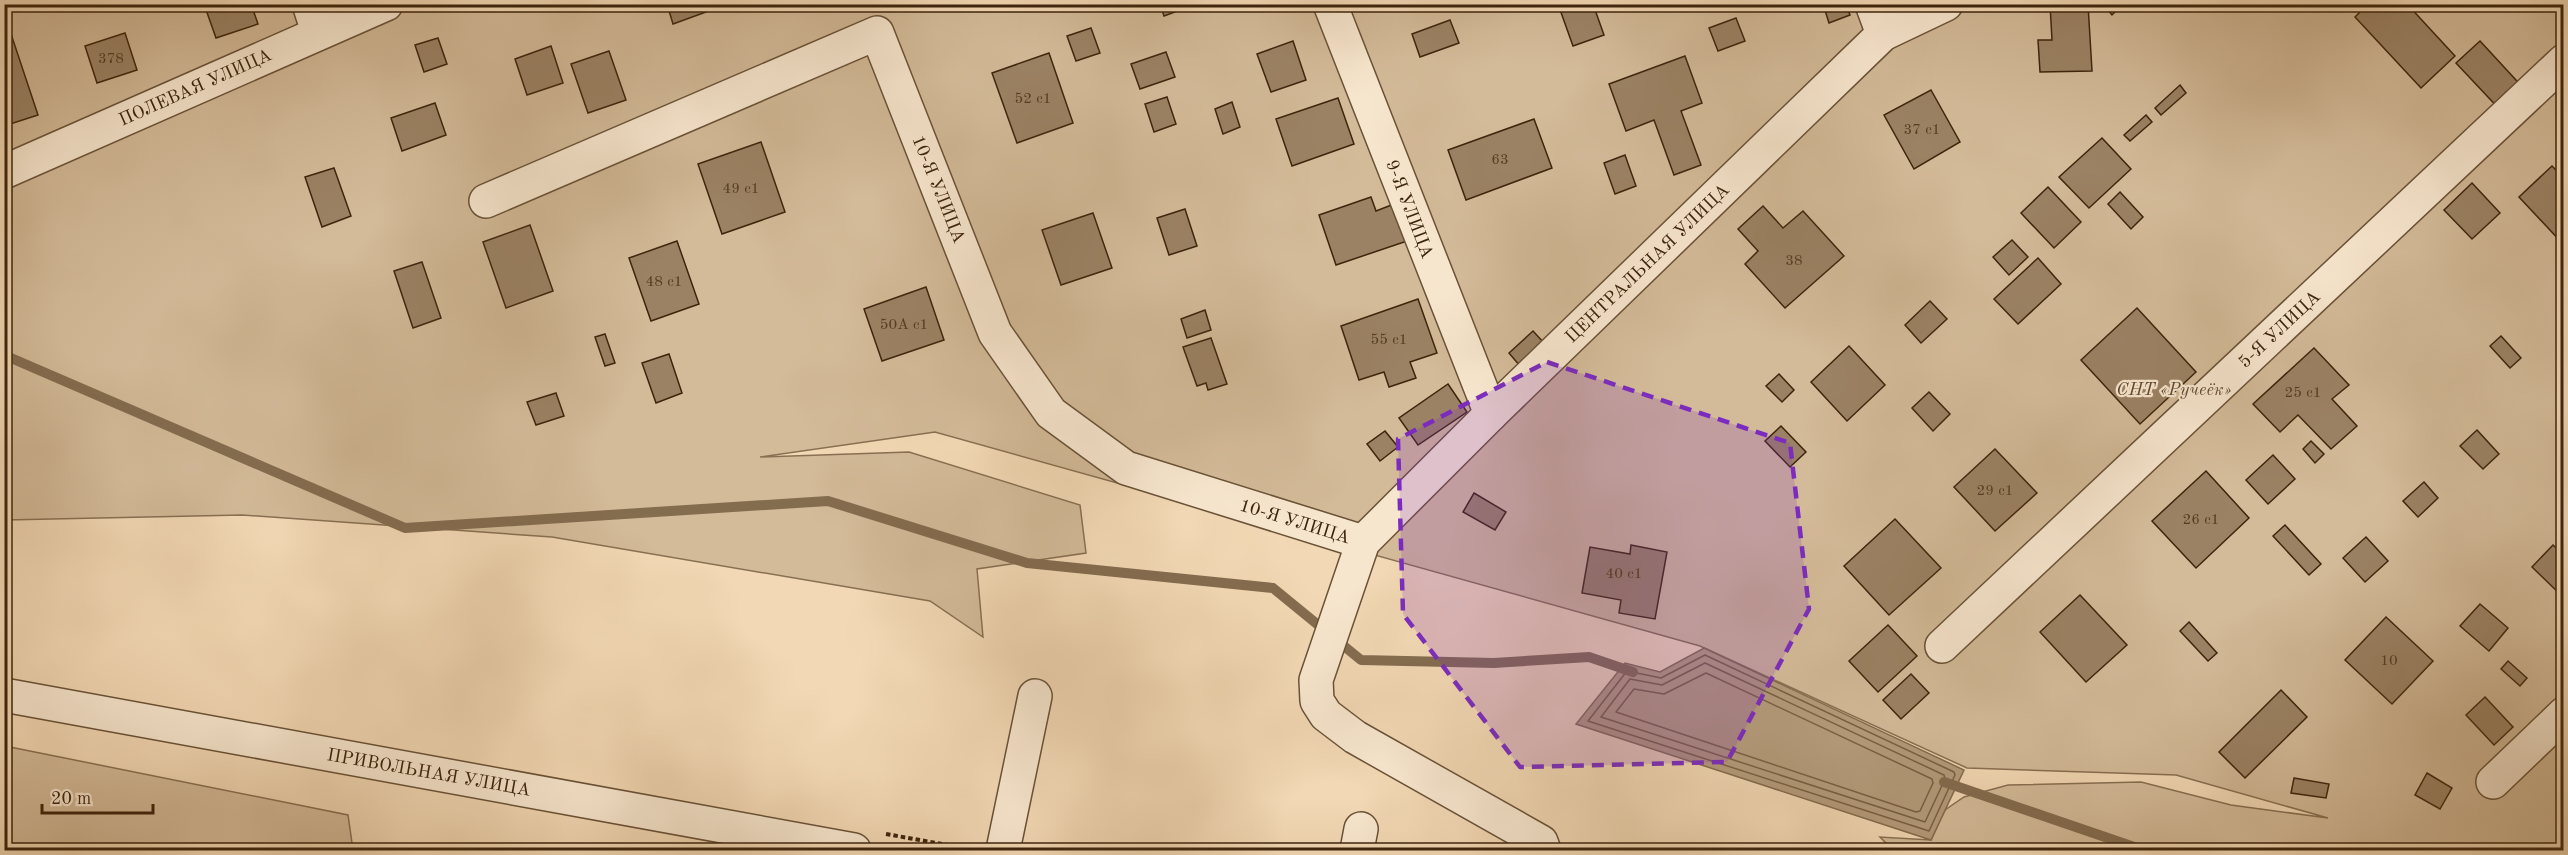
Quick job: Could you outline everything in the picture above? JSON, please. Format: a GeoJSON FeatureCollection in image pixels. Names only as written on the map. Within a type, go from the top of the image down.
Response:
{"type":"FeatureCollection","features":[{"type":"Feature","properties":{"kind":"street","name":"ПОЛЕВАЯ УЛИЦА"},"geometry":{"type":"LineString","coordinates":[[4,172],[314,18],[386,4]]}},
{"type":"Feature","properties":{"kind":"street","name":"9-Я УЛИЦА"},"geometry":{"type":"LineString","coordinates":[[1330,4],[1491,414]]}},
{"type":"Feature","properties":{"kind":"street","name":"ЦЕНТРАЛЬНАЯ УЛИЦА"},"geometry":{"type":"LineString","coordinates":[[1363,542],[1877,19],[1946,4]]}},
{"type":"Feature","properties":{"kind":"street","name":"10-Я УЛИЦА"},"geometry":{"type":"LineString","coordinates":[[486,201],[877,33],[995,333],[1051,413],[1126,468],[1363,542]]}},
{"type":"Feature","properties":{"kind":"street","name":"5-Я УЛИЦА"},"geometry":{"type":"LineString","coordinates":[[1942,646],[2564,61]]}},
{"type":"Feature","properties":{"kind":"street"},"geometry":{"type":"LineString","coordinates":[[1363,542],[1316,680],[1317,701],[1326,715],[1355,737],[1541,842],[1544,850]]}},
{"type":"Feature","properties":{"kind":"street","name":"ПРИВОЛЬНАЯ УЛИЦА"},"geometry":{"type":"LineString","coordinates":[[4,695],[854,850]]}},
{"type":"Feature","properties":{"kind":"street"},"geometry":{"type":"LineString","coordinates":[[1003,850],[1035,696]]}},
{"type":"Feature","properties":{"kind":"street"},"geometry":{"type":"LineString","coordinates":[[2493,782],[2564,714]]}},
{"type":"Feature","properties":{"kind":"highlighted area"},"geometry":{"type":"Polygon","coordinates":[[[1547,362],[1790,443],[1809,609],[1727,762],[1520,767],[1403,614],[1398,439],[1547,362]]]}},
{"type":"Feature","properties":{"kind":"green space","name":"СНТ «Ручеёк»"},"geometry":{"type":"Polygon","coordinates":[[[4,5],[2563,5],[2563,850],[2017,850],[1888,845],[1880,837],[1931,840],[1945,810],[1964,797],[2008,785],[2141,782],[2231,805],[2328,818],[2176,775],[1967,768],[1700,646],[935,432],[760,457],[909,452],[1080,505],[1086,553],[977,569],[983,637],[930,601],[552,537],[242,515],[5,520],[4,5]]]}},
{"type":"Feature","properties":{"kind":"green space"},"geometry":{"type":"Polygon","coordinates":[[[5,746],[348,815],[353,850],[5,850],[5,746]]]}},
{"type":"Feature","properties":{"kind":"water"},"geometry":{"type":"Polygon","coordinates":[[[1704,648],[1964,770],[1931,840],[1576,724],[1625,663],[1660,672],[1704,648]]]}},
{"type":"Feature","properties":{"kind":"building"},"geometry":{"type":"Polygon","coordinates":[[[204,4],[251,4],[258,24],[216,38],[204,4]]]}},
{"type":"Feature","properties":{"kind":"building"},"geometry":{"type":"Polygon","coordinates":[[[667,4],[728,4],[673,24],[667,4]]]}},
{"type":"Feature","properties":{"kind":"building"},"geometry":{"type":"Polygon","coordinates":[[[1160,4],[1182,4],[1183,9],[1164,16],[1160,4]]]}},
{"type":"Feature","properties":{"kind":"building"},"geometry":{"type":"Polygon","coordinates":[[[1558,4],[1593,4],[1604,35],[1573,46],[1558,4]]]}},
{"type":"Feature","properties":{"kind":"building"},"geometry":{"type":"Polygon","coordinates":[[[1823,4],[1846,4],[1850,15],[1829,23],[1823,4]]]}},
{"type":"Feature","properties":{"kind":"building"},"geometry":{"type":"Polygon","coordinates":[[[2050,4],[2088,4],[2092,71],[2040,72],[2038,40],[2052,40],[2050,4]]]}},
{"type":"Feature","properties":{"kind":"building"},"geometry":{"type":"Polygon","coordinates":[[[2103,4],[2123,4],[2112,15],[2103,4]]]}},
{"type":"Feature","properties":{"kind":"building"},"geometry":{"type":"Polygon","coordinates":[[[2368,4],[2407,4],[2455,56],[2421,88],[2355,17],[2368,4]]]}},
{"type":"Feature","properties":{"kind":"building"},"geometry":{"type":"Polygon","coordinates":[[[1736,18],[1745,41],[1718,51],[1709,28],[1736,18]]]}},
{"type":"Feature","properties":{"kind":"building"},"geometry":{"type":"Polygon","coordinates":[[[1450,20],[1459,43],[1420,57],[1412,34],[1450,20]]]}},
{"type":"Feature","properties":{"kind":"building"},"geometry":{"type":"Polygon","coordinates":[[[1091,28],[1100,53],[1076,61],[1067,36],[1091,28]]]}},
{"type":"Feature","properties":{"kind":"building"},"geometry":{"type":"Polygon","coordinates":[[[10,31],[38,115],[4,126],[4,33],[10,31]]]}},
{"type":"Feature","properties":{"kind":"building"},"geometry":{"type":"Polygon","coordinates":[[[125,33],[137,70],[97,83],[85,46],[125,33]]]}},
{"type":"Feature","properties":{"kind":"building"},"geometry":{"type":"Polygon","coordinates":[[[438,38],[447,64],[424,72],[415,45],[438,38]]]}},
{"type":"Feature","properties":{"kind":"building"},"geometry":{"type":"Polygon","coordinates":[[[1293,41],[1306,80],[1271,92],[1257,54],[1293,41]]]}},
{"type":"Feature","properties":{"kind":"building"},"geometry":{"type":"Polygon","coordinates":[[[2480,41],[2527,92],[2503,113],[2456,63],[2480,41]]]}},
{"type":"Feature","properties":{"kind":"building"},"geometry":{"type":"Polygon","coordinates":[[[551,46],[563,83],[527,95],[515,59],[551,46]]]}},
{"type":"Feature","properties":{"kind":"building"},"geometry":{"type":"Polygon","coordinates":[[[609,51],[626,100],[588,113],[571,64],[609,51]]]}},
{"type":"Feature","properties":{"kind":"building"},"geometry":{"type":"Polygon","coordinates":[[[1166,52],[1175,77],[1140,89],[1131,64],[1166,52]]]}},
{"type":"Feature","properties":{"kind":"building"},"geometry":{"type":"Polygon","coordinates":[[[1049,53],[1073,123],[1017,143],[992,73],[1049,53]]]}},
{"type":"Feature","properties":{"kind":"building"},"geometry":{"type":"Polygon","coordinates":[[[1685,56],[1702,103],[1681,111],[1701,165],[1674,175],[1654,120],[1626,131],[1609,84],[1685,56]]]}},
{"type":"Feature","properties":{"kind":"building"},"geometry":{"type":"Polygon","coordinates":[[[2180,85],[2186,93],[2161,115],[2155,108],[2180,85]]]}},
{"type":"Feature","properties":{"kind":"building"},"geometry":{"type":"Polygon","coordinates":[[[1931,90],[1960,142],[1914,169],[1884,115],[1931,90]]]}},
{"type":"Feature","properties":{"kind":"building"},"geometry":{"type":"Polygon","coordinates":[[[1167,97],[1176,124],[1154,132],[1145,104],[1167,97]]]}},
{"type":"Feature","properties":{"kind":"building"},"geometry":{"type":"Polygon","coordinates":[[[1338,98],[1354,144],[1292,166],[1276,119],[1338,98]]]}},
{"type":"Feature","properties":{"kind":"building"},"geometry":{"type":"Polygon","coordinates":[[[1232,102],[1240,127],[1223,134],[1215,109],[1232,102]]]}},
{"type":"Feature","properties":{"kind":"building"},"geometry":{"type":"Polygon","coordinates":[[[435,103],[446,135],[402,151],[391,118],[435,103]]]}},
{"type":"Feature","properties":{"kind":"building"},"geometry":{"type":"Polygon","coordinates":[[[2146,115],[2152,122],[2130,141],[2124,135],[2146,115]]]}},
{"type":"Feature","properties":{"kind":"building"},"geometry":{"type":"Polygon","coordinates":[[[1534,119],[1552,168],[1466,200],[1448,150],[1534,119]]]}},
{"type":"Feature","properties":{"kind":"building"},"geometry":{"type":"Polygon","coordinates":[[[2102,138],[2131,169],[2089,208],[2059,177],[2102,138]]]}},
{"type":"Feature","properties":{"kind":"building"},"geometry":{"type":"Polygon","coordinates":[[[761,142],[785,212],[722,234],[698,164],[761,142]]]}},
{"type":"Feature","properties":{"kind":"building"},"geometry":{"type":"Polygon","coordinates":[[[1625,155],[1636,186],[1615,194],[1604,163],[1625,155]]]}},
{"type":"Feature","properties":{"kind":"building"},"geometry":{"type":"Polygon","coordinates":[[[2552,166],[2564,178],[2564,245],[2519,197],[2552,166]]]}},
{"type":"Feature","properties":{"kind":"building"},"geometry":{"type":"Polygon","coordinates":[[[334,168],[351,216],[322,227],[305,177],[334,168]]]}},
{"type":"Feature","properties":{"kind":"building"},"geometry":{"type":"Polygon","coordinates":[[[2472,183],[2500,213],[2472,239],[2444,210],[2472,183]]]}},
{"type":"Feature","properties":{"kind":"building"},"geometry":{"type":"Polygon","coordinates":[[[2048,187],[2081,222],[2054,248],[2021,213],[2048,187]]]}},
{"type":"Feature","properties":{"kind":"building"},"geometry":{"type":"Polygon","coordinates":[[[2120,192],[2143,217],[2131,229],[2108,204],[2120,192]]]}},
{"type":"Feature","properties":{"kind":"building"},"geometry":{"type":"Polygon","coordinates":[[[1371,197],[1376,211],[1394,204],[1407,241],[1336,265],[1319,215],[1371,197]]]}},
{"type":"Feature","properties":{"kind":"building"},"geometry":{"type":"Polygon","coordinates":[[[1763,206],[1783,228],[1803,211],[1844,256],[1785,308],[1745,264],[1758,251],[1738,229],[1763,206]]]}},
{"type":"Feature","properties":{"kind":"building"},"geometry":{"type":"Polygon","coordinates":[[[1185,209],[1197,246],[1169,255],[1157,218],[1185,209]]]}},
{"type":"Feature","properties":{"kind":"building"},"geometry":{"type":"Polygon","coordinates":[[[1093,213],[1112,268],[1061,285],[1042,230],[1093,213]]]}},
{"type":"Feature","properties":{"kind":"building"},"geometry":{"type":"Polygon","coordinates":[[[530,225],[553,291],[506,308],[483,242],[530,225]]]}},
{"type":"Feature","properties":{"kind":"building"},"geometry":{"type":"Polygon","coordinates":[[[2012,240],[2028,257],[2009,275],[1993,257],[2012,240]]]}},
{"type":"Feature","properties":{"kind":"building"},"geometry":{"type":"Polygon","coordinates":[[[677,241],[699,304],[651,321],[629,258],[677,241]]]}},
{"type":"Feature","properties":{"kind":"building"},"geometry":{"type":"Polygon","coordinates":[[[2038,258],[2061,284],[2018,324],[1994,299],[2038,258]]]}},
{"type":"Feature","properties":{"kind":"building"},"geometry":{"type":"Polygon","coordinates":[[[422,262],[441,318],[413,328],[394,271],[422,262]]]}},
{"type":"Feature","properties":{"kind":"building"},"geometry":{"type":"Polygon","coordinates":[[[926,287],[944,340],[882,361],[864,309],[926,287]]]}},
{"type":"Feature","properties":{"kind":"building"},"geometry":{"type":"Polygon","coordinates":[[[1418,299],[1437,353],[1410,362],[1416,378],[1389,387],[1384,372],[1359,380],[1341,326],[1418,299]]]}},
{"type":"Feature","properties":{"kind":"building"},"geometry":{"type":"Polygon","coordinates":[[[1930,301],[1947,319],[1921,343],[1905,325],[1930,301]]]}},
{"type":"Feature","properties":{"kind":"building"},"geometry":{"type":"Polygon","coordinates":[[[2137,308],[2196,372],[2140,424],[2081,360],[2137,308]]]}},
{"type":"Feature","properties":{"kind":"building"},"geometry":{"type":"Polygon","coordinates":[[[1205,310],[1211,330],[1187,338],[1181,319],[1205,310]]]}},
{"type":"Feature","properties":{"kind":"building"},"geometry":{"type":"Polygon","coordinates":[[[1533,331],[1544,343],[1520,366],[1509,353],[1533,331]]]}},
{"type":"Feature","properties":{"kind":"building"},"geometry":{"type":"Polygon","coordinates":[[[605,334],[615,363],[605,366],[595,337],[605,334]]]}},
{"type":"Feature","properties":{"kind":"building"},"geometry":{"type":"Polygon","coordinates":[[[2501,336],[2521,358],[2510,368],[2490,346],[2501,336]]]}},
{"type":"Feature","properties":{"kind":"building"},"geometry":{"type":"Polygon","coordinates":[[[1211,338],[1227,384],[1208,390],[1206,383],[1197,386],[1183,347],[1211,338]]]}},
{"type":"Feature","properties":{"kind":"building"},"geometry":{"type":"Polygon","coordinates":[[[1849,346],[1885,385],[1847,421],[1811,382],[1849,346]]]}},
{"type":"Feature","properties":{"kind":"building"},"geometry":{"type":"Polygon","coordinates":[[[2314,348],[2349,385],[2332,399],[2357,426],[2331,449],[2298,415],[2280,432],[2253,404],[2314,348]]]}},
{"type":"Feature","properties":{"kind":"building"},"geometry":{"type":"Polygon","coordinates":[[[669,354],[682,393],[656,403],[642,363],[669,354]]]}},
{"type":"Feature","properties":{"kind":"building"},"geometry":{"type":"Polygon","coordinates":[[[1779,374],[1794,390],[1782,402],[1766,386],[1779,374]]]}},
{"type":"Feature","properties":{"kind":"building"},"geometry":{"type":"Polygon","coordinates":[[[1448,384],[1467,412],[1418,445],[1399,418],[1448,384]]]}},
{"type":"Feature","properties":{"kind":"building"},"geometry":{"type":"Polygon","coordinates":[[[1929,392],[1950,414],[1933,431],[1912,408],[1929,392]]]}},
{"type":"Feature","properties":{"kind":"building"},"geometry":{"type":"Polygon","coordinates":[[[556,393],[564,416],[536,425],[527,402],[556,393]]]}},
{"type":"Feature","properties":{"kind":"building"},"geometry":{"type":"Polygon","coordinates":[[[1781,426],[1806,452],[1790,467],[1765,441],[1781,426]]]}},
{"type":"Feature","properties":{"kind":"building"},"geometry":{"type":"Polygon","coordinates":[[[2477,430],[2499,454],[2483,469],[2460,446],[2477,430]]]}},
{"type":"Feature","properties":{"kind":"building"},"geometry":{"type":"Polygon","coordinates":[[[1385,431],[1398,447],[1380,461],[1367,444],[1385,431]]]}},
{"type":"Feature","properties":{"kind":"building"},"geometry":{"type":"Polygon","coordinates":[[[2311,441],[2324,454],[2315,463],[2303,449],[2311,441]]]}},
{"type":"Feature","properties":{"kind":"building"},"geometry":{"type":"Polygon","coordinates":[[[1995,449],[2037,493],[1995,531],[1954,487],[1995,449]]]}},
{"type":"Feature","properties":{"kind":"building"},"geometry":{"type":"Polygon","coordinates":[[[2273,455],[2295,479],[2268,504],[2246,480],[2273,455]]]}},
{"type":"Feature","properties":{"kind":"building"},"geometry":{"type":"Polygon","coordinates":[[[2206,471],[2249,518],[2196,568],[2152,521],[2206,471]]]}},
{"type":"Feature","properties":{"kind":"building"},"geometry":{"type":"Polygon","coordinates":[[[2424,482],[2438,498],[2418,517],[2403,501],[2424,482]]]}},
{"type":"Feature","properties":{"kind":"building"},"geometry":{"type":"Polygon","coordinates":[[[1474,493],[1506,512],[1495,530],[1463,512],[1474,493]]]}},
{"type":"Feature","properties":{"kind":"building"},"geometry":{"type":"Polygon","coordinates":[[[1895,519],[1941,568],[1889,615],[1844,566],[1895,519]]]}},
{"type":"Feature","properties":{"kind":"building"},"geometry":{"type":"Polygon","coordinates":[[[2285,525],[2321,564],[2309,575],[2273,536],[2285,525]]]}},
{"type":"Feature","properties":{"kind":"building"},"geometry":{"type":"Polygon","coordinates":[[[2366,537],[2388,561],[2365,582],[2343,558],[2366,537]]]}},
{"type":"Feature","properties":{"kind":"building"},"geometry":{"type":"Polygon","coordinates":[[[1631,545],[1667,552],[1655,619],[1619,613],[1621,600],[1582,593],[1590,547],[1630,554],[1631,545]]]}},
{"type":"Feature","properties":{"kind":"building"},"geometry":{"type":"Polygon","coordinates":[[[2553,545],[2564,555],[2564,598],[2532,567],[2553,545]]]}},
{"type":"Feature","properties":{"kind":"building"},"geometry":{"type":"Polygon","coordinates":[[[2080,595],[2127,645],[2086,682],[2040,632],[2080,595]]]}},
{"type":"Feature","properties":{"kind":"building"},"geometry":{"type":"Polygon","coordinates":[[[2480,604],[2508,628],[2489,651],[2460,626],[2480,604]]]}},
{"type":"Feature","properties":{"kind":"building"},"geometry":{"type":"Polygon","coordinates":[[[2386,617],[2433,661],[2392,704],[2345,660],[2386,617]]]}},
{"type":"Feature","properties":{"kind":"building"},"geometry":{"type":"Polygon","coordinates":[[[2189,622],[2217,653],[2208,661],[2180,631],[2189,622]]]}},
{"type":"Feature","properties":{"kind":"building"},"geometry":{"type":"Polygon","coordinates":[[[1888,625],[1917,656],[1878,692],[1849,661],[1888,625]]]}},
{"type":"Feature","properties":{"kind":"building"},"geometry":{"type":"Polygon","coordinates":[[[2508,661],[2527,678],[2520,686],[2501,669],[2508,661]]]}},
{"type":"Feature","properties":{"kind":"building"},"geometry":{"type":"Polygon","coordinates":[[[1911,674],[1929,693],[1901,719],[1883,700],[1911,674]]]}},
{"type":"Feature","properties":{"kind":"building"},"geometry":{"type":"Polygon","coordinates":[[[2281,690],[2307,717],[2245,778],[2219,752],[2281,690]]]}},
{"type":"Feature","properties":{"kind":"building"},"geometry":{"type":"Polygon","coordinates":[[[2485,697],[2513,727],[2494,745],[2466,715],[2485,697]]]}},
{"type":"Feature","properties":{"kind":"building"},"geometry":{"type":"Polygon","coordinates":[[[2427,773],[2452,788],[2440,809],[2415,795],[2427,773]]]}},
{"type":"Feature","properties":{"kind":"building"},"geometry":{"type":"Polygon","coordinates":[[[2294,778],[2329,784],[2326,798],[2291,793],[2294,778]]]}},
{"type":"Feature","properties":{"kind":"waterway"},"geometry":{"type":"LineString","coordinates":[[4,355],[405,528],[828,501],[1027,563],[1273,588],[1361,660],[1494,663],[1589,657],[1633,672]]}},
{"type":"Feature","properties":{"kind":"waterway"},"geometry":{"type":"LineString","coordinates":[[1944,782],[2143,850]]}}]}
